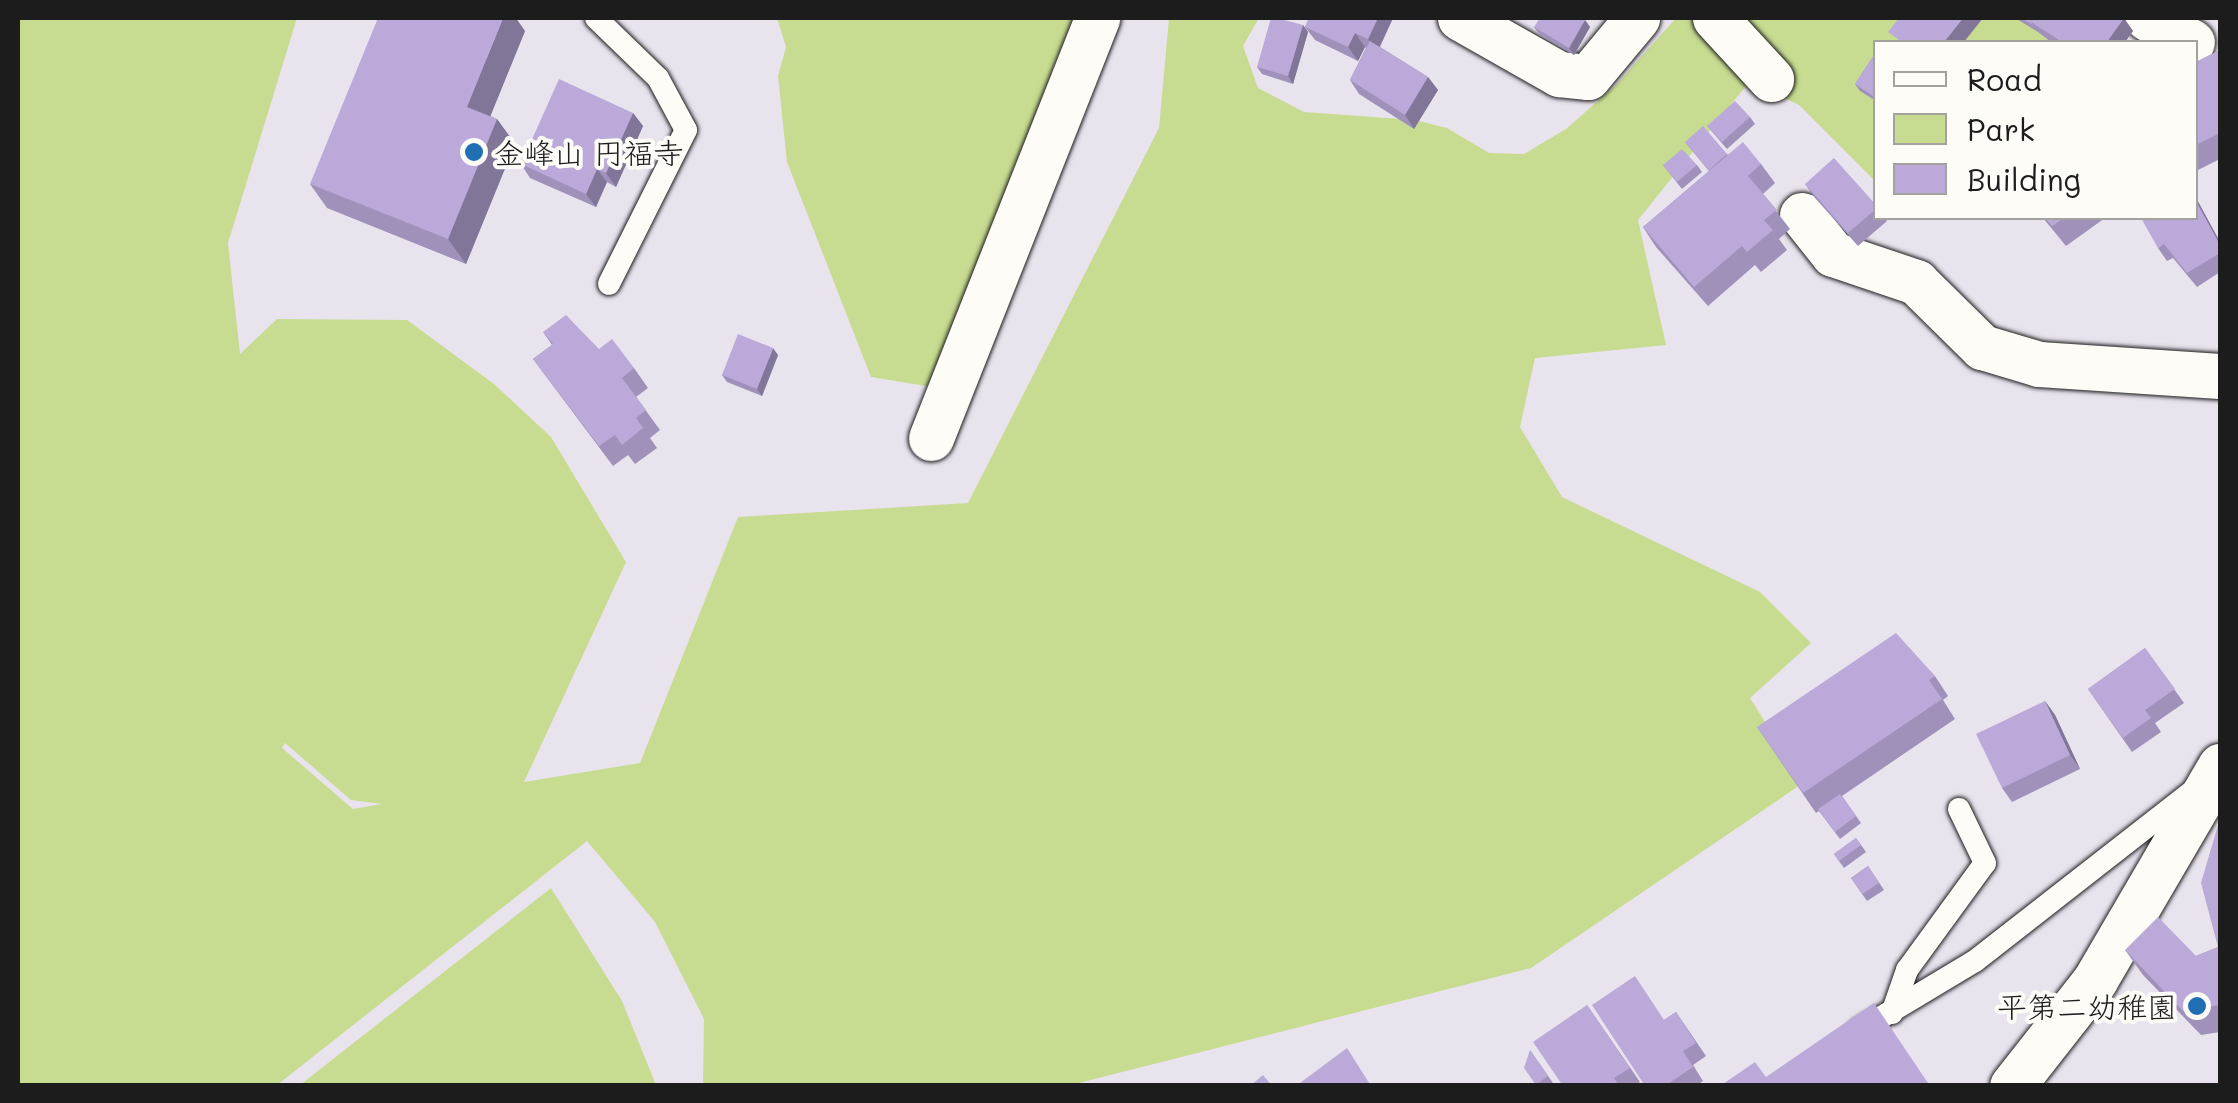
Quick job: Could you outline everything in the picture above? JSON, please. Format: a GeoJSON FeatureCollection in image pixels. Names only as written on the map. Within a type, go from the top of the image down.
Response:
{"type":"FeatureCollection","features":[{"type":"Feature","properties":{"kind":"street"},"geometry":{"type":"LineString","coordinates":[[932,438],[1097,18]]}},
{"type":"Feature","properties":{"kind":"street"},"geometry":{"type":"LineString","coordinates":[[1460,18],[1560,74],[1588,76],[1636,18]]}},
{"type":"Feature","properties":{"kind":"street"},"geometry":{"type":"LineString","coordinates":[[1715,18],[1771,79]]}},
{"type":"Feature","properties":{"kind":"street"},"geometry":{"type":"LineString","coordinates":[[2147,18],[2188,40]]}},
{"type":"Feature","properties":{"kind":"street"},"geometry":{"type":"LineString","coordinates":[[1802,215],[1833,254],[1916,282],[1982,347],[2038,364],[2220,376]]}},
{"type":"Feature","properties":{"kind":"street"},"geometry":{"type":"LineString","coordinates":[[2012,1086],[2094,980],[2219,769]]}},
{"type":"Feature","properties":{"kind":"lane"},"geometry":{"type":"LineString","coordinates":[[596,18],[658,78],[686,130],[609,284]]}},
{"type":"Feature","properties":{"kind":"lane"},"geometry":{"type":"LineString","coordinates":[[1844,1039],[1975,961],[2219,769]]}},
{"type":"Feature","properties":{"kind":"lane"},"geometry":{"type":"LineString","coordinates":[[1892,1012],[1907,970],[1985,863],[1958,808]]}},
{"type":"Feature","properties":{"kind":"green space"},"geometry":{"type":"Polygon","coordinates":[[[18,18],[297,18],[228,243],[240,354],[277,319],[407,320],[494,384],[551,437],[626,562],[524,782],[640,763],[738,517],[968,503],[1159,128],[1169,18],[1259,18],[1243,46],[1258,88],[1304,112],[1415,120],[1447,128],[1489,153],[1524,154],[1566,129],[1617,84],[1676,18],[2155,18],[2156,40],[2095,20],[2088,40],[1873,40],[1873,179],[1799,105],[1750,81],[1638,220],[1666,345],[1535,358],[1520,427],[1562,497],[1760,592],[1811,643],[1750,698],[1803,783],[1531,968],[1071,1085],[703,1085],[704,1019],[655,922],[587,841],[277,1085],[18,1086],[18,18]],[[285,743],[282,748],[353,809],[382,804],[351,800],[285,743]]]}},
{"type":"Feature","properties":{"kind":"green space"},"geometry":{"type":"Polygon","coordinates":[[[777,18],[1077,18],[932,387],[871,377],[787,162],[778,76],[786,47],[777,18]]]}},
{"type":"Feature","properties":{"kind":"green space"},"geometry":{"type":"Polygon","coordinates":[[[551,888],[622,1001],[656,1085],[300,1085],[551,888]]]}},
{"type":"Feature","properties":{"kind":"building"},"geometry":{"type":"Polygon","coordinates":[[[378,18],[503,18],[467,107],[497,119],[448,239],[310,184],[378,18]]]}},
{"type":"Feature","properties":{"kind":"building"},"geometry":{"type":"Polygon","coordinates":[[[1271,18],[1303,25],[1288,76],[1257,67],[1271,18]]]}},
{"type":"Feature","properties":{"kind":"building"},"geometry":{"type":"Polygon","coordinates":[[[1309,18],[1378,18],[1368,39],[1355,33],[1348,47],[1305,27],[1309,18]]]}},
{"type":"Feature","properties":{"kind":"building"},"geometry":{"type":"Polygon","coordinates":[[[1540,18],[1585,20],[1569,48],[1534,27],[1540,18]]]}},
{"type":"Feature","properties":{"kind":"building"},"geometry":{"type":"Polygon","coordinates":[[[1899,18],[1963,18],[1946,40],[1899,40],[1888,32],[1899,18]]]}},
{"type":"Feature","properties":{"kind":"building"},"geometry":{"type":"Polygon","coordinates":[[[2034,18],[2124,18],[2108,40],[2059,40],[2031,22],[2034,18]]]}},
{"type":"Feature","properties":{"kind":"building"},"geometry":{"type":"Polygon","coordinates":[[[1370,41],[1428,77],[1405,115],[1350,80],[1370,41]]]}},
{"type":"Feature","properties":{"kind":"building"},"geometry":{"type":"Polygon","coordinates":[[[2220,50],[2220,133],[2198,144],[2198,61],[2220,50]]]}},
{"type":"Feature","properties":{"kind":"building"},"geometry":{"type":"Polygon","coordinates":[[[1873,57],[1873,96],[1855,84],[1873,57]]]}},
{"type":"Feature","properties":{"kind":"building"},"geometry":{"type":"Polygon","coordinates":[[[559,79],[633,113],[606,173],[597,169],[586,194],[521,164],[559,79]]]}},
{"type":"Feature","properties":{"kind":"building"},"geometry":{"type":"Polygon","coordinates":[[[1735,101],[1750,117],[1722,142],[1707,126],[1735,101]]]}},
{"type":"Feature","properties":{"kind":"building"},"geometry":{"type":"Polygon","coordinates":[[[1703,126],[1727,154],[1709,170],[1685,142],[1703,126]]]}},
{"type":"Feature","properties":{"kind":"building"},"geometry":{"type":"Polygon","coordinates":[[[1743,142],[1761,164],[1748,176],[1777,210],[1764,220],[1773,230],[1747,252],[1742,246],[1694,287],[1643,227],[1743,142]]]}},
{"type":"Feature","properties":{"kind":"building"},"geometry":{"type":"Polygon","coordinates":[[[1682,149],[1697,165],[1677,182],[1663,165],[1682,149]]]}},
{"type":"Feature","properties":{"kind":"building"},"geometry":{"type":"Polygon","coordinates":[[[1834,158],[1873,202],[1873,212],[1848,233],[1805,184],[1834,158]]]}},
{"type":"Feature","properties":{"kind":"building"},"geometry":{"type":"Polygon","coordinates":[[[2198,205],[2220,245],[2220,253],[2187,273],[2164,244],[2158,248],[2142,220],[2198,220],[2198,205]]]}},
{"type":"Feature","properties":{"kind":"building"},"geometry":{"type":"Polygon","coordinates":[[[566,315],[599,349],[612,339],[634,368],[622,378],[646,410],[636,418],[643,428],[622,445],[615,435],[599,446],[533,359],[553,344],[543,332],[566,315]]]}},
{"type":"Feature","properties":{"kind":"building"},"geometry":{"type":"Polygon","coordinates":[[[738,334],[773,348],[757,389],[722,375],[738,334]]]}},
{"type":"Feature","properties":{"kind":"building"},"geometry":{"type":"Polygon","coordinates":[[[1896,633],[1935,676],[1929,680],[1942,699],[1803,793],[1757,727],[1896,633]]]}},
{"type":"Feature","properties":{"kind":"building"},"geometry":{"type":"Polygon","coordinates":[[[2145,648],[2175,689],[2145,710],[2151,718],[2123,738],[2088,689],[2145,648]]]}},
{"type":"Feature","properties":{"kind":"building"},"geometry":{"type":"Polygon","coordinates":[[[2045,701],[2070,755],[2002,788],[1976,734],[2045,701]]]}},
{"type":"Feature","properties":{"kind":"building"},"geometry":{"type":"Polygon","coordinates":[[[1840,794],[1856,816],[1835,832],[1818,809],[1840,794]]]}},
{"type":"Feature","properties":{"kind":"building"},"geometry":{"type":"Polygon","coordinates":[[[2220,820],[2220,1005],[2183,1011],[2125,950],[2158,917],[2196,956],[2218,947],[2201,883],[2220,820]]]}},
{"type":"Feature","properties":{"kind":"building"},"geometry":{"type":"Polygon","coordinates":[[[1856,838],[1861,845],[1839,861],[1834,854],[1856,838]]]}},
{"type":"Feature","properties":{"kind":"building"},"geometry":{"type":"Polygon","coordinates":[[[1868,866],[1879,883],[1862,894],[1851,878],[1868,866]]]}},
{"type":"Feature","properties":{"kind":"building"},"geometry":{"type":"Polygon","coordinates":[[[1635,976],[1664,1020],[1676,1012],[1696,1043],[1683,1051],[1693,1067],[1665,1086],[1645,1086],[1592,1005],[1635,976]]]}},
{"type":"Feature","properties":{"kind":"building"},"geometry":{"type":"Polygon","coordinates":[[[1874,1003],[1930,1086],[1720,1086],[1755,1062],[1766,1077],[1874,1003]]]}},
{"type":"Feature","properties":{"kind":"building"},"geometry":{"type":"Polygon","coordinates":[[[1587,1005],[1630,1068],[1614,1078],[1619,1086],[1563,1086],[1533,1042],[1587,1005]]]}},
{"type":"Feature","properties":{"kind":"building"},"geometry":{"type":"Polygon","coordinates":[[[1347,1048],[1371,1086],[1296,1086],[1347,1048]]]}},
{"type":"Feature","properties":{"kind":"building"},"geometry":{"type":"Polygon","coordinates":[[[1530,1050],[1548,1076],[1536,1085],[1524,1068],[1530,1050]]]}},
{"type":"Feature","properties":{"kind":"building"},"geometry":{"type":"Polygon","coordinates":[[[1263,1075],[1272,1086],[1250,1086],[1263,1075]]]}},
{"type":"Feature","properties":{"kind":"place","name":"金峰山 円福寺"},"geometry":{"type":"Point","coordinates":[474,152]}},
{"type":"Feature","properties":{"kind":"place","name":"平第二幼稚園"},"geometry":{"type":"Point","coordinates":[2197,1006]}}]}
